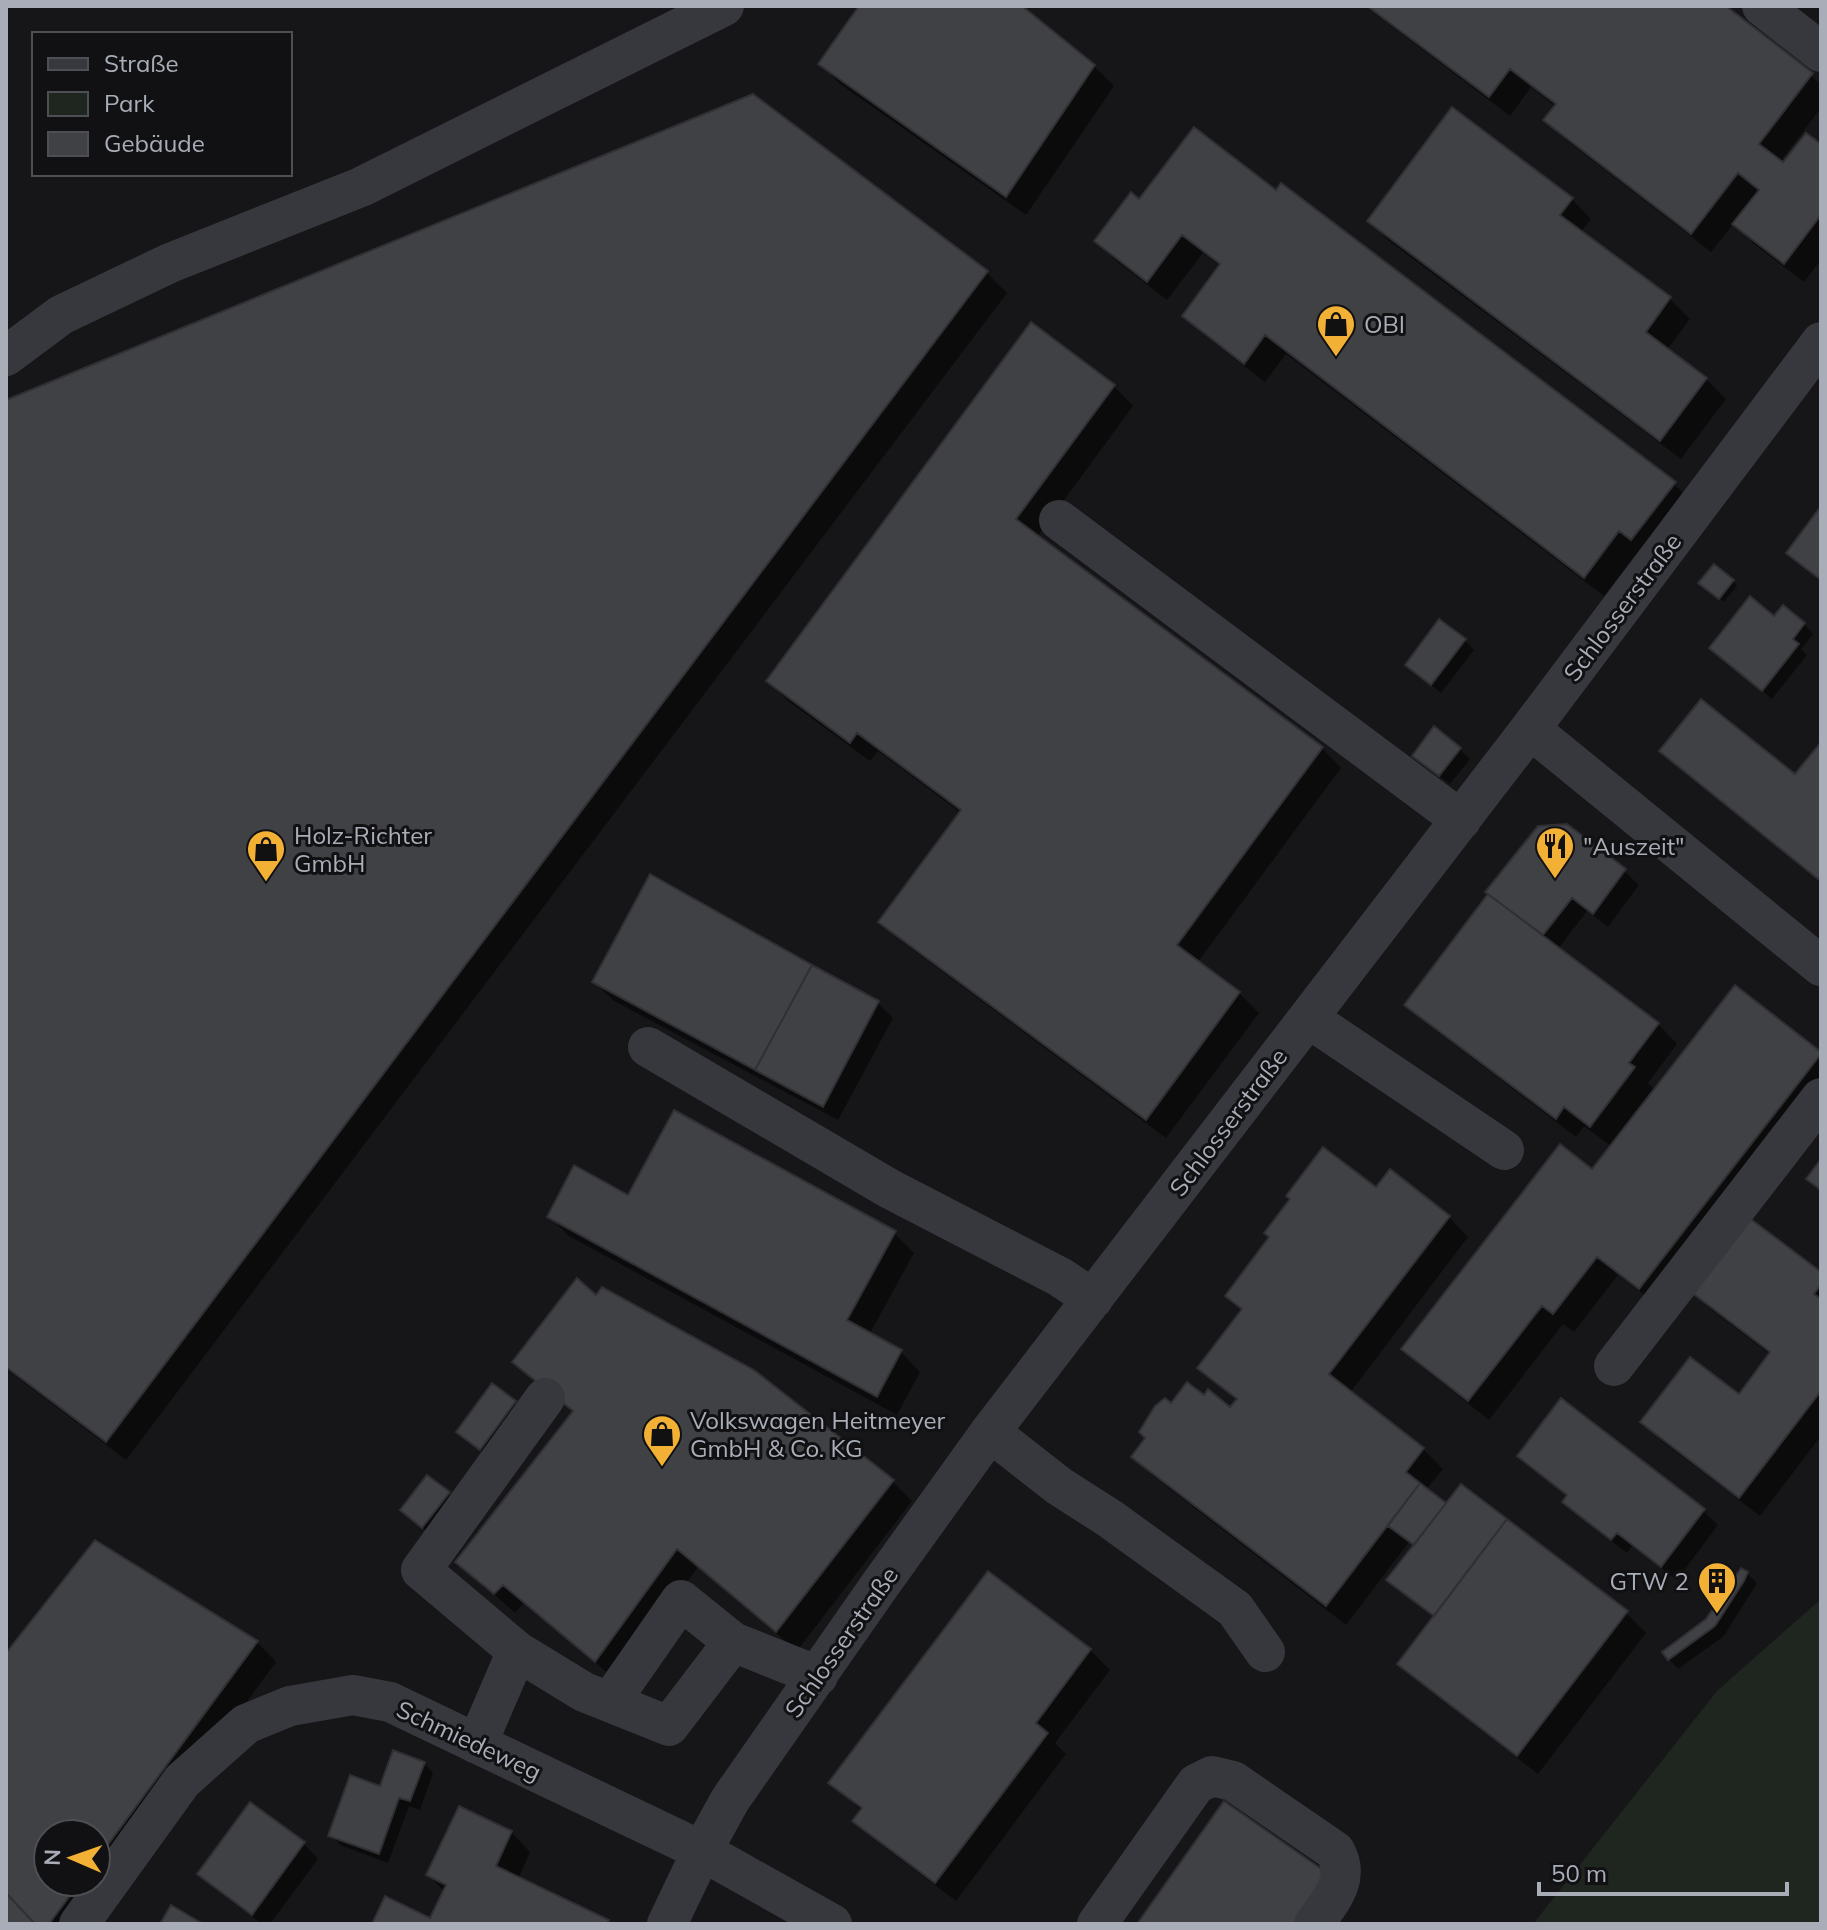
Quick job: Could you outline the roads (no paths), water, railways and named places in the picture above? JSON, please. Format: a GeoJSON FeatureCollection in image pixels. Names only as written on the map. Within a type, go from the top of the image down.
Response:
{"type":"FeatureCollection","features":[{"type":"Feature","properties":{"kind":"street"},"geometry":{"type":"LineString","coordinates":[[6,356],[61,315],[170,263],[361,187],[724,6]]}},
{"type":"Feature","properties":{"kind":"street"},"geometry":{"type":"LineString","coordinates":[[1762,6],[1821,52]]}},
{"type":"Feature","properties":{"kind":"street","name":"Schlosserstraße"},"geometry":{"type":"LineString","coordinates":[[667,1924],[730,1800],[990,1432],[1461,820],[1820,345]]}},
{"type":"Feature","properties":{"kind":"street"},"geometry":{"type":"LineString","coordinates":[[1059,520],[1461,820]]}},
{"type":"Feature","properties":{"kind":"street"},"geometry":{"type":"LineString","coordinates":[[1530,729],[1821,966]]}},
{"type":"Feature","properties":{"kind":"street"},"geometry":{"type":"LineString","coordinates":[[1308,1018],[1504,1150]]}},
{"type":"Feature","properties":{"kind":"street"},"geometry":{"type":"LineString","coordinates":[[648,1047],[890,1189],[1060,1277],[1093,1299]]}},
{"type":"Feature","properties":{"kind":"street"},"geometry":{"type":"LineString","coordinates":[[1614,1366],[1821,1098]]}},
{"type":"Feature","properties":{"kind":"street"},"geometry":{"type":"LineString","coordinates":[[545,1398],[421,1570],[517,1651],[584,1692],[669,1726],[733,1642]]}},
{"type":"Feature","properties":{"kind":"street"},"geometry":{"type":"LineString","coordinates":[[990,1432],[1059,1486],[1109,1518],[1235,1609],[1265,1652]]}},
{"type":"Feature","properties":{"kind":"street"},"geometry":{"type":"LineString","coordinates":[[610,1702],[681,1600],[733,1642],[818,1676]]}},
{"type":"Feature","properties":{"kind":"street"},"geometry":{"type":"LineString","coordinates":[[477,1744],[517,1651]]}},
{"type":"Feature","properties":{"kind":"street","name":"Schmiedeweg"},"geometry":{"type":"LineString","coordinates":[[79,1924],[182,1781],[246,1724],[290,1706],[353,1695],[390,1702],[702,1851],[832,1924]]}},
{"type":"Feature","properties":{"kind":"street"},"geometry":{"type":"LineString","coordinates":[[1097,1924],[1196,1784],[1212,1776],[1233,1781],[1335,1851],[1342,1864],[1343,1875],[1314,1924]]}},
{"type":"Feature","properties":{"kind":"place","name":"OBI"},"geometry":{"type":"Point","coordinates":[1336,358]}},
{"type":"Feature","properties":{"kind":"place","name":"\"Auszeit\""},"geometry":{"type":"Point","coordinates":[1555,880]}},
{"type":"Feature","properties":{"kind":"place","name":"Holz-Richter GmbH"},"geometry":{"type":"Point","coordinates":[266,883]}},
{"type":"Feature","properties":{"kind":"place","name":"Volkswagen Heitmeyer GmbH & Co. KG"},"geometry":{"type":"Point","coordinates":[662,1468]}},
{"type":"Feature","properties":{"kind":"place","name":"GTW 2"},"geometry":{"type":"Point","coordinates":[1717,1615]}}]}
